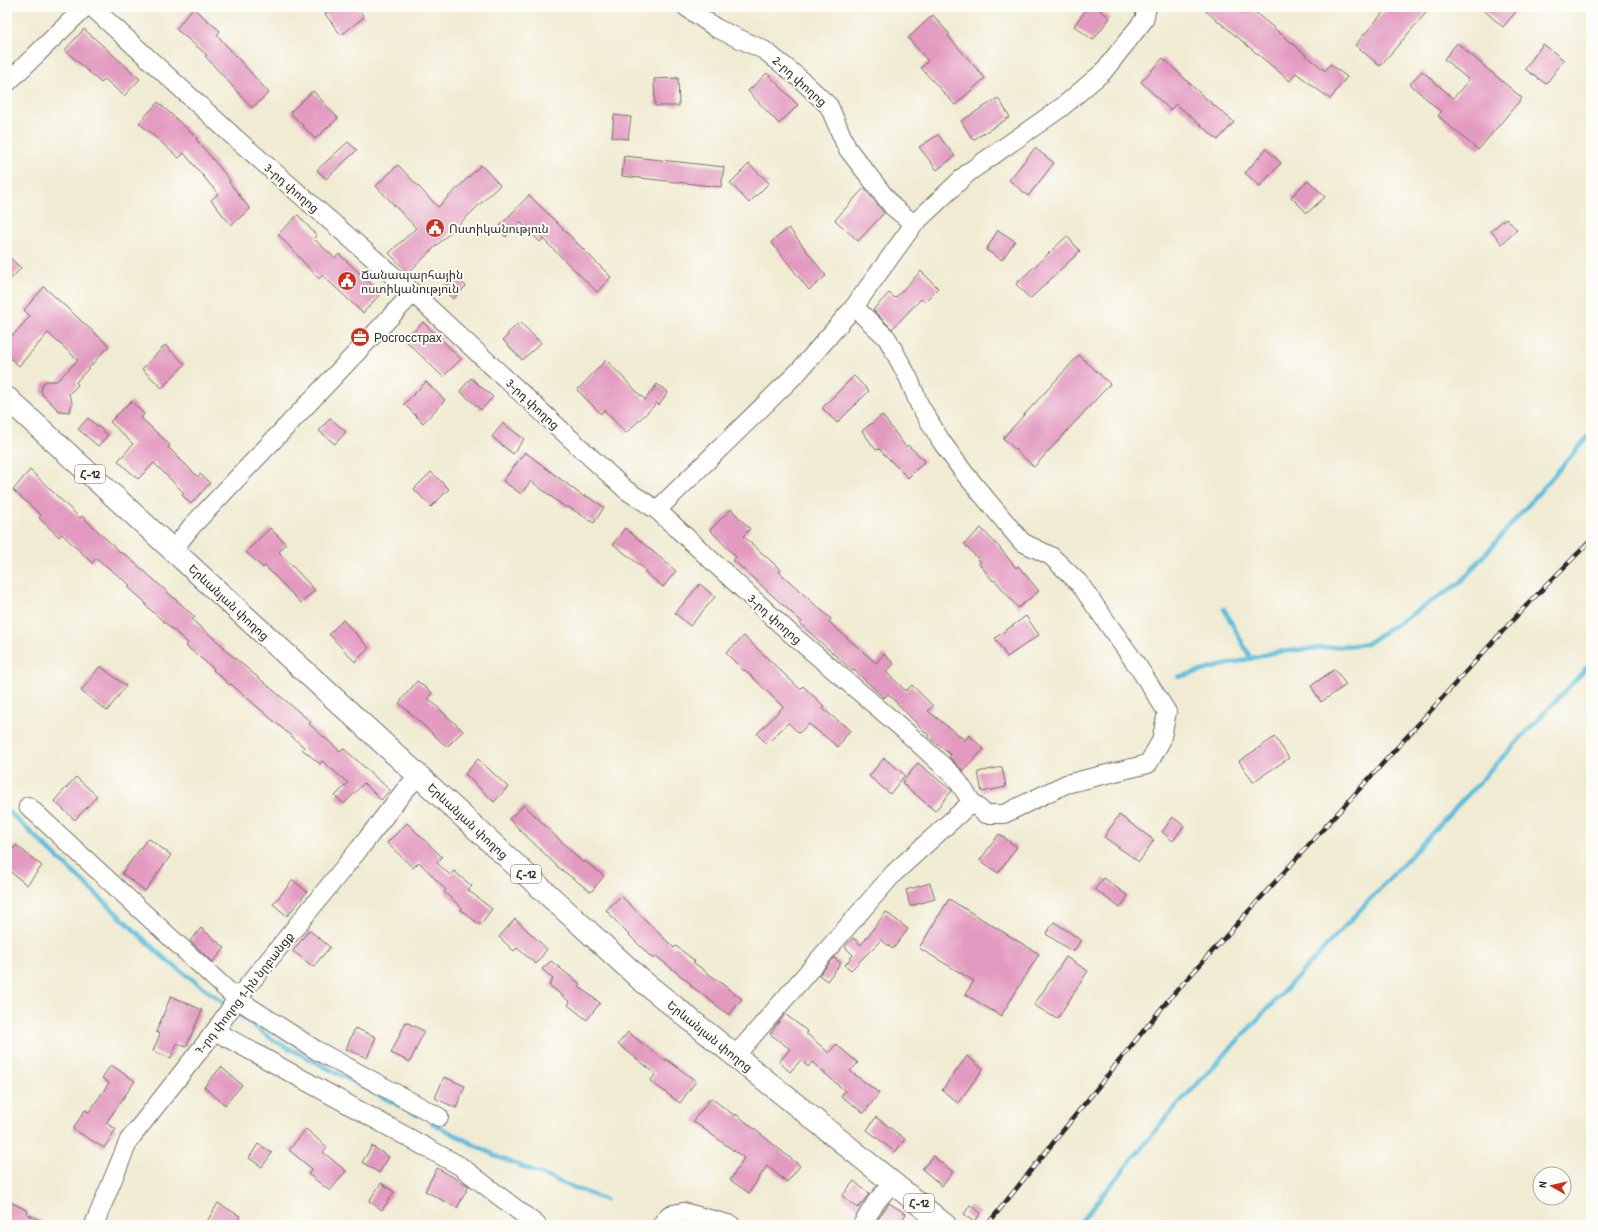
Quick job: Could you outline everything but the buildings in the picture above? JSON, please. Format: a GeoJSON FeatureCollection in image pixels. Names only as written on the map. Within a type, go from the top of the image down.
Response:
{"type":"FeatureCollection","features":[{"type":"Feature","properties":{"kind":"main road","name":"Երևանյան փողոց"},"geometry":{"type":"LineString","coordinates":[[7,398],[640,978],[945,1225]]}},
{"type":"Feature","properties":{"kind":"street"},"geometry":{"type":"LineString","coordinates":[[7,83],[85,7]]}},
{"type":"Feature","properties":{"kind":"street","name":"3-րդ փողոց"},"geometry":{"type":"LineString","coordinates":[[92,7],[233,136],[413,293],[626,490],[656,510],[789,632],[904,730],[955,777],[972,802],[985,814],[1004,814],[1066,784],[1148,764],[1161,741],[1167,712],[1139,668],[1079,583],[1051,556],[1022,542],[965,474],[941,441],[919,404],[909,380],[887,338],[854,307]]}},
{"type":"Feature","properties":{"kind":"street","name":"2-րդ փողոց"},"geometry":{"type":"LineString","coordinates":[[686,7],[716,28],[764,50],[803,82],[829,106],[847,148],[893,207],[914,224]]}},
{"type":"Feature","properties":{"kind":"street"},"geometry":{"type":"LineString","coordinates":[[656,510],[799,371],[854,307],[914,224],[969,172],[1062,107],[1103,72],[1144,20],[1147,7]]}},
{"type":"Feature","properties":{"kind":"street"},"geometry":{"type":"LineString","coordinates":[[173,550],[191,527],[413,293]]}},
{"type":"Feature","properties":{"kind":"street","name":"7-րդ փողոց 1-ին նրբանցք"},"geometry":{"type":"LineString","coordinates":[[94,1225],[129,1140],[215,1031],[233,1005],[405,790],[419,776]]}},
{"type":"Feature","properties":{"kind":"street"},"geometry":{"type":"LineString","coordinates":[[735,1056],[894,872],[972,802]]}},
{"type":"Feature","properties":{"kind":"street"},"geometry":{"type":"LineString","coordinates":[[28,806],[233,1005],[439,1117]]}},
{"type":"Feature","properties":{"kind":"street"},"geometry":{"type":"LineString","coordinates":[[215,1031],[460,1166],[537,1225]]}},
{"type":"Feature","properties":{"kind":"street"},"geometry":{"type":"LineString","coordinates":[[862,1225],[876,1202],[893,1182]]}},
{"type":"Feature","properties":{"kind":"street"},"geometry":{"type":"LineString","coordinates":[[661,1225],[669,1215],[683,1212],[731,1225]]}},
{"type":"Feature","properties":{"kind":"waterway"},"geometry":{"type":"LineString","coordinates":[[1178,677],[1276,652],[1366,644],[1460,583],[1591,433]]}},
{"type":"Feature","properties":{"kind":"waterway"},"geometry":{"type":"LineString","coordinates":[[1224,609],[1251,659]]}},
{"type":"Feature","properties":{"kind":"waterway"},"geometry":{"type":"LineString","coordinates":[[1078,1225],[1171,1112],[1591,663]]}},
{"type":"Feature","properties":{"kind":"waterway"},"geometry":{"type":"LineString","coordinates":[[7,810],[165,959],[228,1006]]}},
{"type":"Feature","properties":{"kind":"waterway"},"geometry":{"type":"LineString","coordinates":[[234,1011],[273,1040],[417,1115]]}},
{"type":"Feature","properties":{"kind":"waterway"},"geometry":{"type":"LineString","coordinates":[[432,1123],[498,1157],[605,1200]]}},
{"type":"Feature","properties":{"kind":"railway"},"geometry":{"type":"LineString","coordinates":[[987,1225],[1169,999],[1521,611],[1591,540]]}},
{"type":"Feature","properties":{"kind":"place","name":"Ոստիկանություն"},"geometry":{"type":"Point","coordinates":[435,228]}},
{"type":"Feature","properties":{"kind":"place","name":"Ճանապարհային ոստիկանություն"},"geometry":{"type":"Point","coordinates":[347,281]}},
{"type":"Feature","properties":{"kind":"place","name":"Росгосстрах"},"geometry":{"type":"Point","coordinates":[360,337]}}]}
